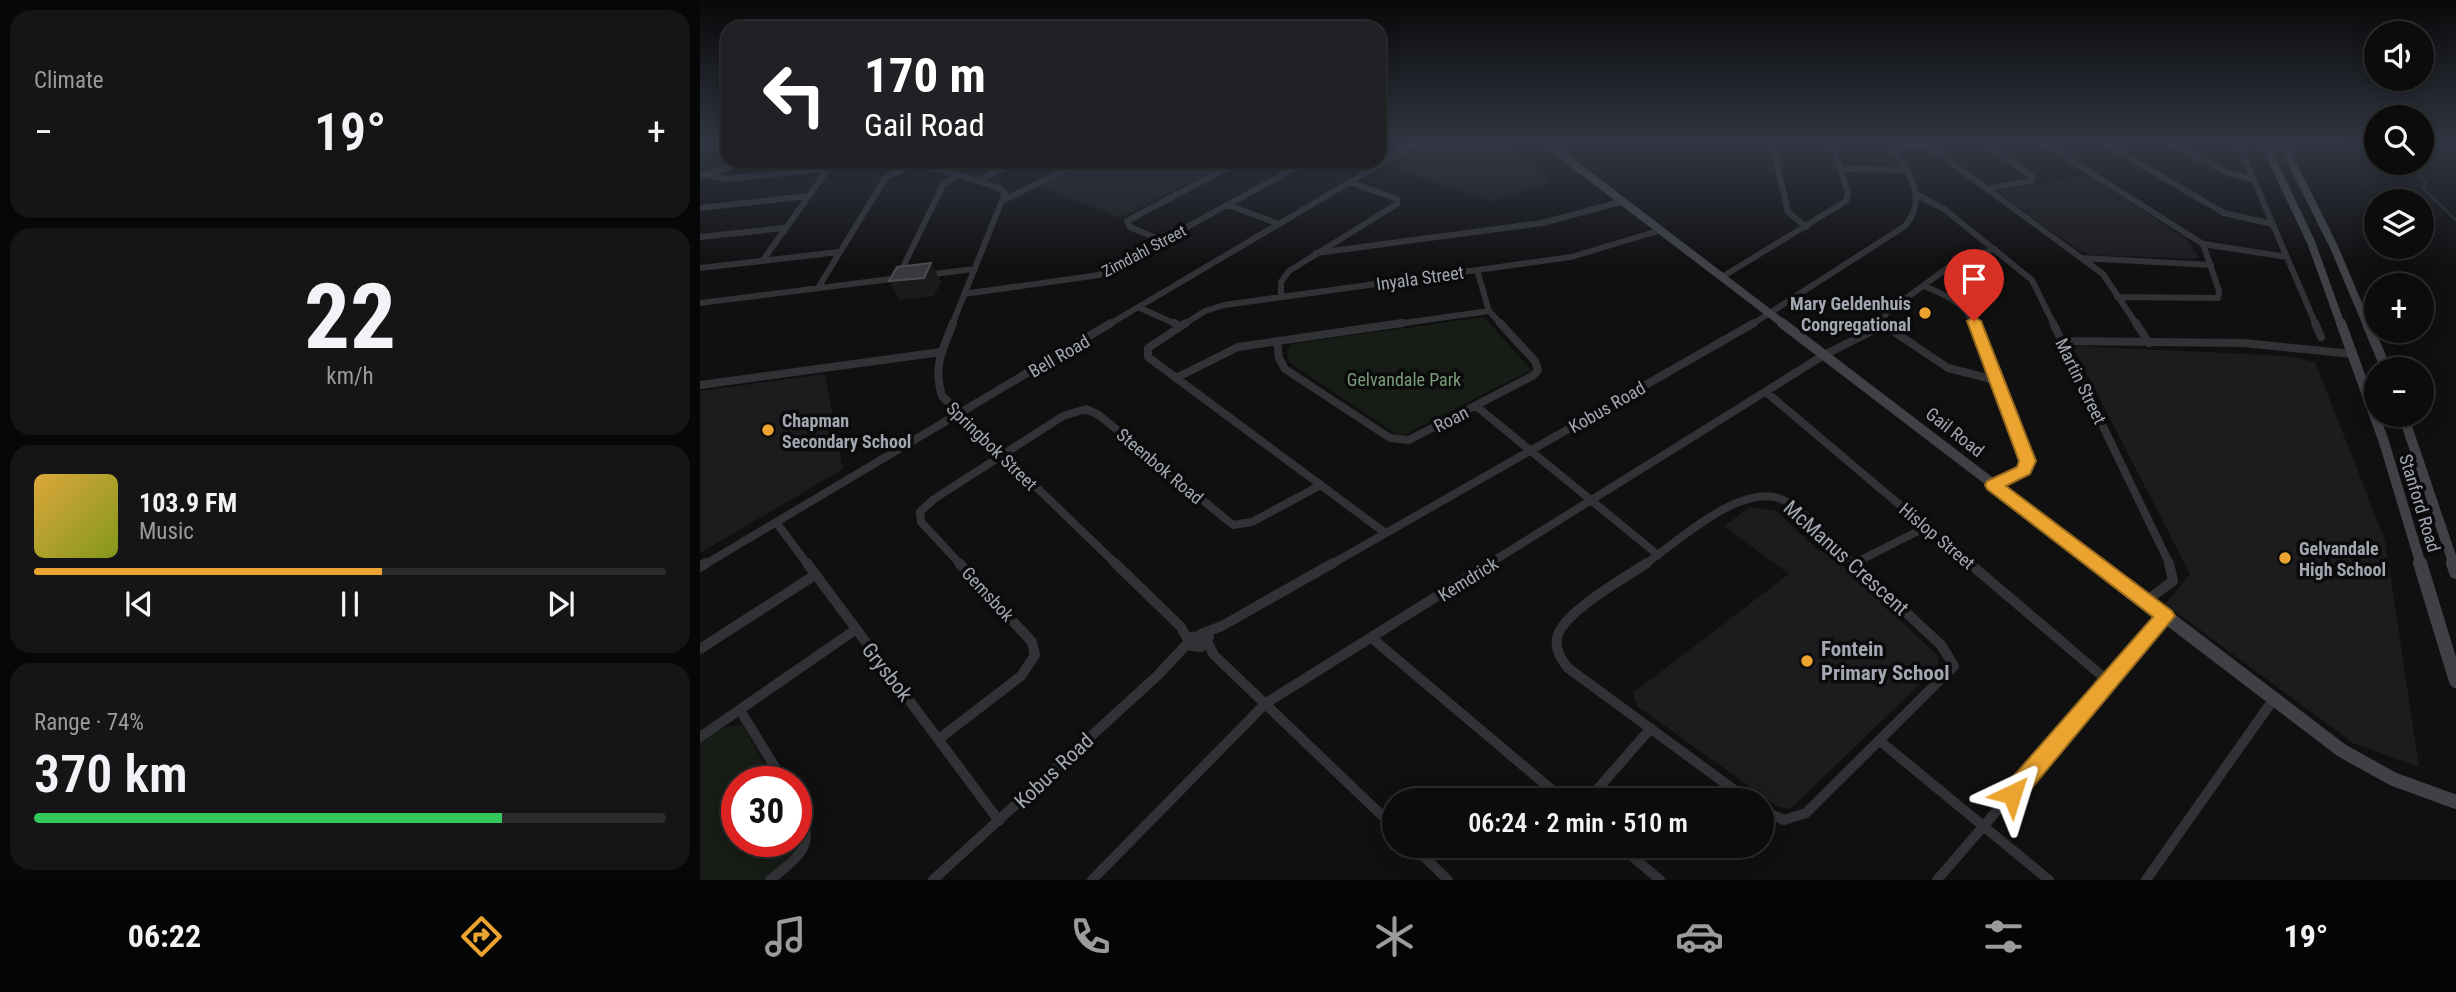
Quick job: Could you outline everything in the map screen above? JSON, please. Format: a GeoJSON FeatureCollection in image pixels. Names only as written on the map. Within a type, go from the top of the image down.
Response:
{"type":"FeatureCollection","features":[{"type":"Feature","properties":{"kind":"main road","name":"Gail Road"},"geometry":{"type":"LineString","coordinates":[[1601,184],[2273,700],[2361,763],[2393,779],[2456,802]]}},
{"type":"Feature","properties":{"kind":"main road","name":"Stanford Road"},"geometry":{"type":"LineString","coordinates":[[2283,184],[2311,242],[2384,442],[2456,681]]}},
{"type":"Feature","properties":{"kind":"main road"},"geometry":{"type":"LineString","coordinates":[[2303,184],[2334,247],[2381,357]]}},
{"type":"Feature","properties":{"kind":"main road","name":"Stanford Road"},"geometry":{"type":"LineString","coordinates":[[2407,427],[2456,572]]}},
{"type":"Feature","properties":{"kind":"street"},"geometry":{"type":"LineString","coordinates":[[763,260],[816,184]]}},
{"type":"Feature","properties":{"kind":"street"},"geometry":{"type":"LineString","coordinates":[[818,288],[882,184]]}},
{"type":"Feature","properties":{"kind":"street"},"geometry":{"type":"LineString","coordinates":[[897,278],[944,184]]}},
{"type":"Feature","properties":{"kind":"street"},"geometry":{"type":"LineString","coordinates":[[985,184],[1003,190],[1002,201]]}},
{"type":"Feature","properties":{"kind":"street"},"geometry":{"type":"LineString","coordinates":[[1002,201],[1036,184]]}},
{"type":"Feature","properties":{"kind":"street"},"geometry":{"type":"LineString","coordinates":[[1163,241],[1130,227],[1127,221],[1197,184]]}},
{"type":"Feature","properties":{"kind":"street","name":"Zimdahl Street"},"geometry":{"type":"LineString","coordinates":[[964,294],[1092,277],[1266,184]]}},
{"type":"Feature","properties":{"kind":"street","name":"Bell Road"},"geometry":{"type":"LineString","coordinates":[[700,566],[1347,184]]}},
{"type":"Feature","properties":{"kind":"street"},"geometry":{"type":"LineString","coordinates":[[1281,296],[1281,282],[1285,274],[1398,202],[1387,193],[1357,184]]}},
{"type":"Feature","properties":{"kind":"street"},"geometry":{"type":"LineString","coordinates":[[1782,184],[1788,212],[1806,227]]}},
{"type":"Feature","properties":{"kind":"street"},"geometry":{"type":"LineString","coordinates":[[1722,277],[1846,201],[1848,193],[1845,184]]}},
{"type":"Feature","properties":{"kind":"street"},"geometry":{"type":"LineString","coordinates":[[1912,184],[1918,195]]}},
{"type":"Feature","properties":{"kind":"street"},"geometry":{"type":"LineString","coordinates":[[1981,184],[2104,274],[2149,343]]}},
{"type":"Feature","properties":{"kind":"street"},"geometry":{"type":"LineString","coordinates":[[1987,189],[2014,184]]}},
{"type":"Feature","properties":{"kind":"street"},"geometry":{"type":"LineString","coordinates":[[2109,184],[2203,244],[2287,257]]}},
{"type":"Feature","properties":{"kind":"street"},"geometry":{"type":"LineString","coordinates":[[2174,184],[2224,213],[2272,224]]}},
{"type":"Feature","properties":{"kind":"street"},"geometry":{"type":"LineString","coordinates":[[2256,184],[2321,337]]}},
{"type":"Feature","properties":{"kind":"street","name":"Martin Street"},"geometry":{"type":"LineString","coordinates":[[1918,195],[1939,206],[2032,280],[2173,570],[2173,581],[2146,601]]}},
{"type":"Feature","properties":{"kind":"street","name":"Kobus Road"},"geometry":{"type":"LineString","coordinates":[[933,880],[1173,660],[1199,641],[1384,532],[1531,452],[1771,314],[1905,226],[1914,215],[1918,195]]}},
{"type":"Feature","properties":{"kind":"street"},"geometry":{"type":"LineString","coordinates":[[700,208],[808,196]]}},
{"type":"Feature","properties":{"kind":"street","name":"Springbok Street"},"geometry":{"type":"LineString","coordinates":[[1002,201],[941,352],[936,369],[937,385],[946,401],[959,414],[1181,627],[1199,641]]}},
{"type":"Feature","properties":{"kind":"street"},"geometry":{"type":"LineString","coordinates":[[1316,253],[1552,222],[1624,201]]}},
{"type":"Feature","properties":{"kind":"street"},"geometry":{"type":"LineString","coordinates":[[1228,205],[1279,224]]}},
{"type":"Feature","properties":{"kind":"street"},"geometry":{"type":"LineString","coordinates":[[700,237],[784,228]]}},
{"type":"Feature","properties":{"kind":"street","name":"Inyala Street"},"geometry":{"type":"LineString","coordinates":[[1176,378],[1147,356],[1148,348],[1215,307],[1581,254],[1661,230]]}},
{"type":"Feature","properties":{"kind":"street"},"geometry":{"type":"LineString","coordinates":[[1337,240],[1346,249]]}},
{"type":"Feature","properties":{"kind":"street"},"geometry":{"type":"LineString","coordinates":[[2117,296],[2215,300],[2220,296],[2203,244]]}},
{"type":"Feature","properties":{"kind":"street"},"geometry":{"type":"LineString","coordinates":[[1995,249],[1957,261],[1882,317],[1882,326],[1948,371],[1963,377],[1995,380]]}},
{"type":"Feature","properties":{"kind":"street"},"geometry":{"type":"LineString","coordinates":[[700,268],[839,252]]}},
{"type":"Feature","properties":{"kind":"street"},"geometry":{"type":"LineString","coordinates":[[2082,258],[2211,265]]}},
{"type":"Feature","properties":{"kind":"street"},"geometry":{"type":"LineString","coordinates":[[700,303],[975,269]]}},
{"type":"Feature","properties":{"kind":"street","name":"Roan"},"geometry":{"type":"LineString","coordinates":[[1277,341],[1279,358],[1285,369],[1390,438],[1409,440],[1538,370],[1535,361],[1489,311],[1477,270]]}},
{"type":"Feature","properties":{"kind":"street"},"geometry":{"type":"LineString","coordinates":[[1924,286],[1960,304],[1970,314],[2027,465],[2021,473],[1993,485]]}},
{"type":"Feature","properties":{"kind":"street"},"geometry":{"type":"LineString","coordinates":[[1140,308],[1180,326]]}},
{"type":"Feature","properties":{"kind":"street"},"geometry":{"type":"LineString","coordinates":[[1384,532],[1176,378],[1231,349],[1489,311]]}},
{"type":"Feature","properties":{"kind":"street","name":"Kemdrick"},"geometry":{"type":"LineString","coordinates":[[1092,880],[1266,703],[1373,639],[1824,355],[1882,326]]}},
{"type":"Feature","properties":{"kind":"street"},"geometry":{"type":"LineString","coordinates":[[2061,341],[2188,341],[2315,348],[2353,354]]}},
{"type":"Feature","properties":{"kind":"street"},"geometry":{"type":"LineString","coordinates":[[700,385],[941,352]]}},
{"type":"Feature","properties":{"kind":"street","name":"Hislop Street"},"geometry":{"type":"LineString","coordinates":[[1766,392],[2108,681]]}},
{"type":"Feature","properties":{"kind":"street"},"geometry":{"type":"LineString","coordinates":[[1476,406],[1658,555]]}},
{"type":"Feature","properties":{"kind":"street","name":"Steenbok Road"},"geometry":{"type":"LineString","coordinates":[[1002,456],[1063,416],[1089,409],[1233,525],[1252,522],[1321,485]]}},
{"type":"Feature","properties":{"kind":"street","name":"Gemsbok"},"geometry":{"type":"LineString","coordinates":[[939,739],[1021,676],[1035,655],[1032,642],[919,517],[923,508],[934,499],[1002,456]]}},
{"type":"Feature","properties":{"kind":"street","name":"McManus Crescent"},"geometry":{"type":"LineString","coordinates":[[1732,788],[1568,668],[1555,650],[1555,640],[1568,618],[1734,502],[1758,494],[1776,496],[1789,503],[1946,650],[1954,666],[1880,741],[1793,821],[1783,822],[1774,817]]}},
{"type":"Feature","properties":{"kind":"street","name":"Grysbok"},"geometry":{"type":"LineString","coordinates":[[776,522],[999,821]]}},
{"type":"Feature","properties":{"kind":"street"},"geometry":{"type":"LineString","coordinates":[[1855,564],[1926,527]]}},
{"type":"Feature","properties":{"kind":"street"},"geometry":{"type":"LineString","coordinates":[[700,649],[815,575]]}},
{"type":"Feature","properties":{"kind":"street"},"geometry":{"type":"LineString","coordinates":[[1937,880],[2165,616]]}},
{"type":"Feature","properties":{"kind":"street"},"geometry":{"type":"LineString","coordinates":[[700,737],[855,630]]}},
{"type":"Feature","properties":{"kind":"street"},"geometry":{"type":"LineString","coordinates":[[1373,639],[1550,788]]}},
{"type":"Feature","properties":{"kind":"street"},"geometry":{"type":"LineString","coordinates":[[1199,641],[1382,815]]}},
{"type":"Feature","properties":{"kind":"street"},"geometry":{"type":"LineString","coordinates":[[2146,880],[2273,700]]}},
{"type":"Feature","properties":{"kind":"street"},"geometry":{"type":"LineString","coordinates":[[740,710],[774,766]]}},
{"type":"Feature","properties":{"kind":"street"},"geometry":{"type":"LineString","coordinates":[[1598,788],[1651,727]]}},
{"type":"Feature","properties":{"kind":"street"},"geometry":{"type":"LineString","coordinates":[[1880,741],[2049,880]]}},
{"type":"Feature","properties":{"kind":"street"},"geometry":{"type":"LineString","coordinates":[[770,880],[796,857]]}},
{"type":"Feature","properties":{"kind":"street"},"geometry":{"type":"LineString","coordinates":[[1425,858],[1448,880]]}},
{"type":"Feature","properties":{"kind":"street"},"geometry":{"type":"LineString","coordinates":[[1634,858],[1660,880]]}},
{"type":"Feature","properties":{"kind":"shaded area"},"geometry":{"type":"Polygon","coordinates":[[[1044,184],[1187,184],[1120,218],[1040,186],[1044,184]]]}},
{"type":"Feature","properties":{"kind":"shaded area"},"geometry":{"type":"Polygon","coordinates":[[[1440,184],[1545,184],[1492,202],[1440,184]]]}},
{"type":"Feature","properties":{"kind":"shaded area"},"geometry":{"type":"Polygon","coordinates":[[[2038,184],[2102,184],[2185,238],[2199,257],[2092,255],[2079,251],[1999,193],[2038,184]]]}},
{"type":"Feature","properties":{"kind":"shaded area","name":"Gelvandale High School"},"geometry":{"type":"Polygon","coordinates":[[[2073,347],[2288,356],[2315,362],[2385,540],[2419,767],[2353,743],[2165,604],[2190,574],[2073,347]]]}},
{"type":"Feature","properties":{"kind":"shaded area","name":"Chapman Secondary School"},"geometry":{"type":"Polygon","coordinates":[[[825,374],[843,469],[700,553],[700,391],[825,374]]]}},
{"type":"Feature","properties":{"kind":"shaded area","name":"Fontein Primary School"},"geometry":{"type":"Polygon","coordinates":[[[1750,507],[1776,511],[1819,551],[1827,551],[1938,656],[1939,666],[1790,809],[1774,804],[1774,788],[1751,788],[1637,706],[1633,693],[1789,574],[1724,526],[1750,507]]]}},
{"type":"Feature","properties":{"kind":"green space","name":"Gelvandale Park"},"geometry":{"type":"Polygon","coordinates":[[[1484,317],[1531,370],[1406,434],[1397,435],[1289,362],[1287,352],[1291,344],[1484,317]]]}},
{"type":"Feature","properties":{"kind":"green space"},"geometry":{"type":"Polygon","coordinates":[[[738,724],[743,726],[766,766],[721,766],[721,857],[789,857],[763,880],[700,880],[700,742],[717,730],[738,724]]]}},
{"type":"Feature","properties":{"kind":"building"},"geometry":{"type":"Polygon","coordinates":[[[931,263],[924,278],[889,281],[897,267],[931,263]]]}},
{"type":"Feature","properties":{"kind":"waterway"},"geometry":{"type":"LineString","coordinates":[[2425,184],[2423,188],[2456,220]]}},
{"type":"Feature","properties":{"kind":"place","name":"Mary Geldenhuis Congregational"},"geometry":{"type":"Point","coordinates":[1925,313]}},
{"type":"Feature","properties":{"kind":"place","name":"Chapman Secondary School"},"geometry":{"type":"Point","coordinates":[768,430]}},
{"type":"Feature","properties":{"kind":"place","name":"Gelvandale High School"},"geometry":{"type":"Point","coordinates":[2285,558]}},
{"type":"Feature","properties":{"kind":"place","name":"Fontein Primary School"},"geometry":{"type":"Point","coordinates":[1807,661]}},
{"type":"Feature","properties":{"kind":"route"},"geometry":{"type":"LineString","coordinates":[[1974,321],[2027,461],[2021,473],[1993,485],[2165,616],[2012,794]]}}]}
